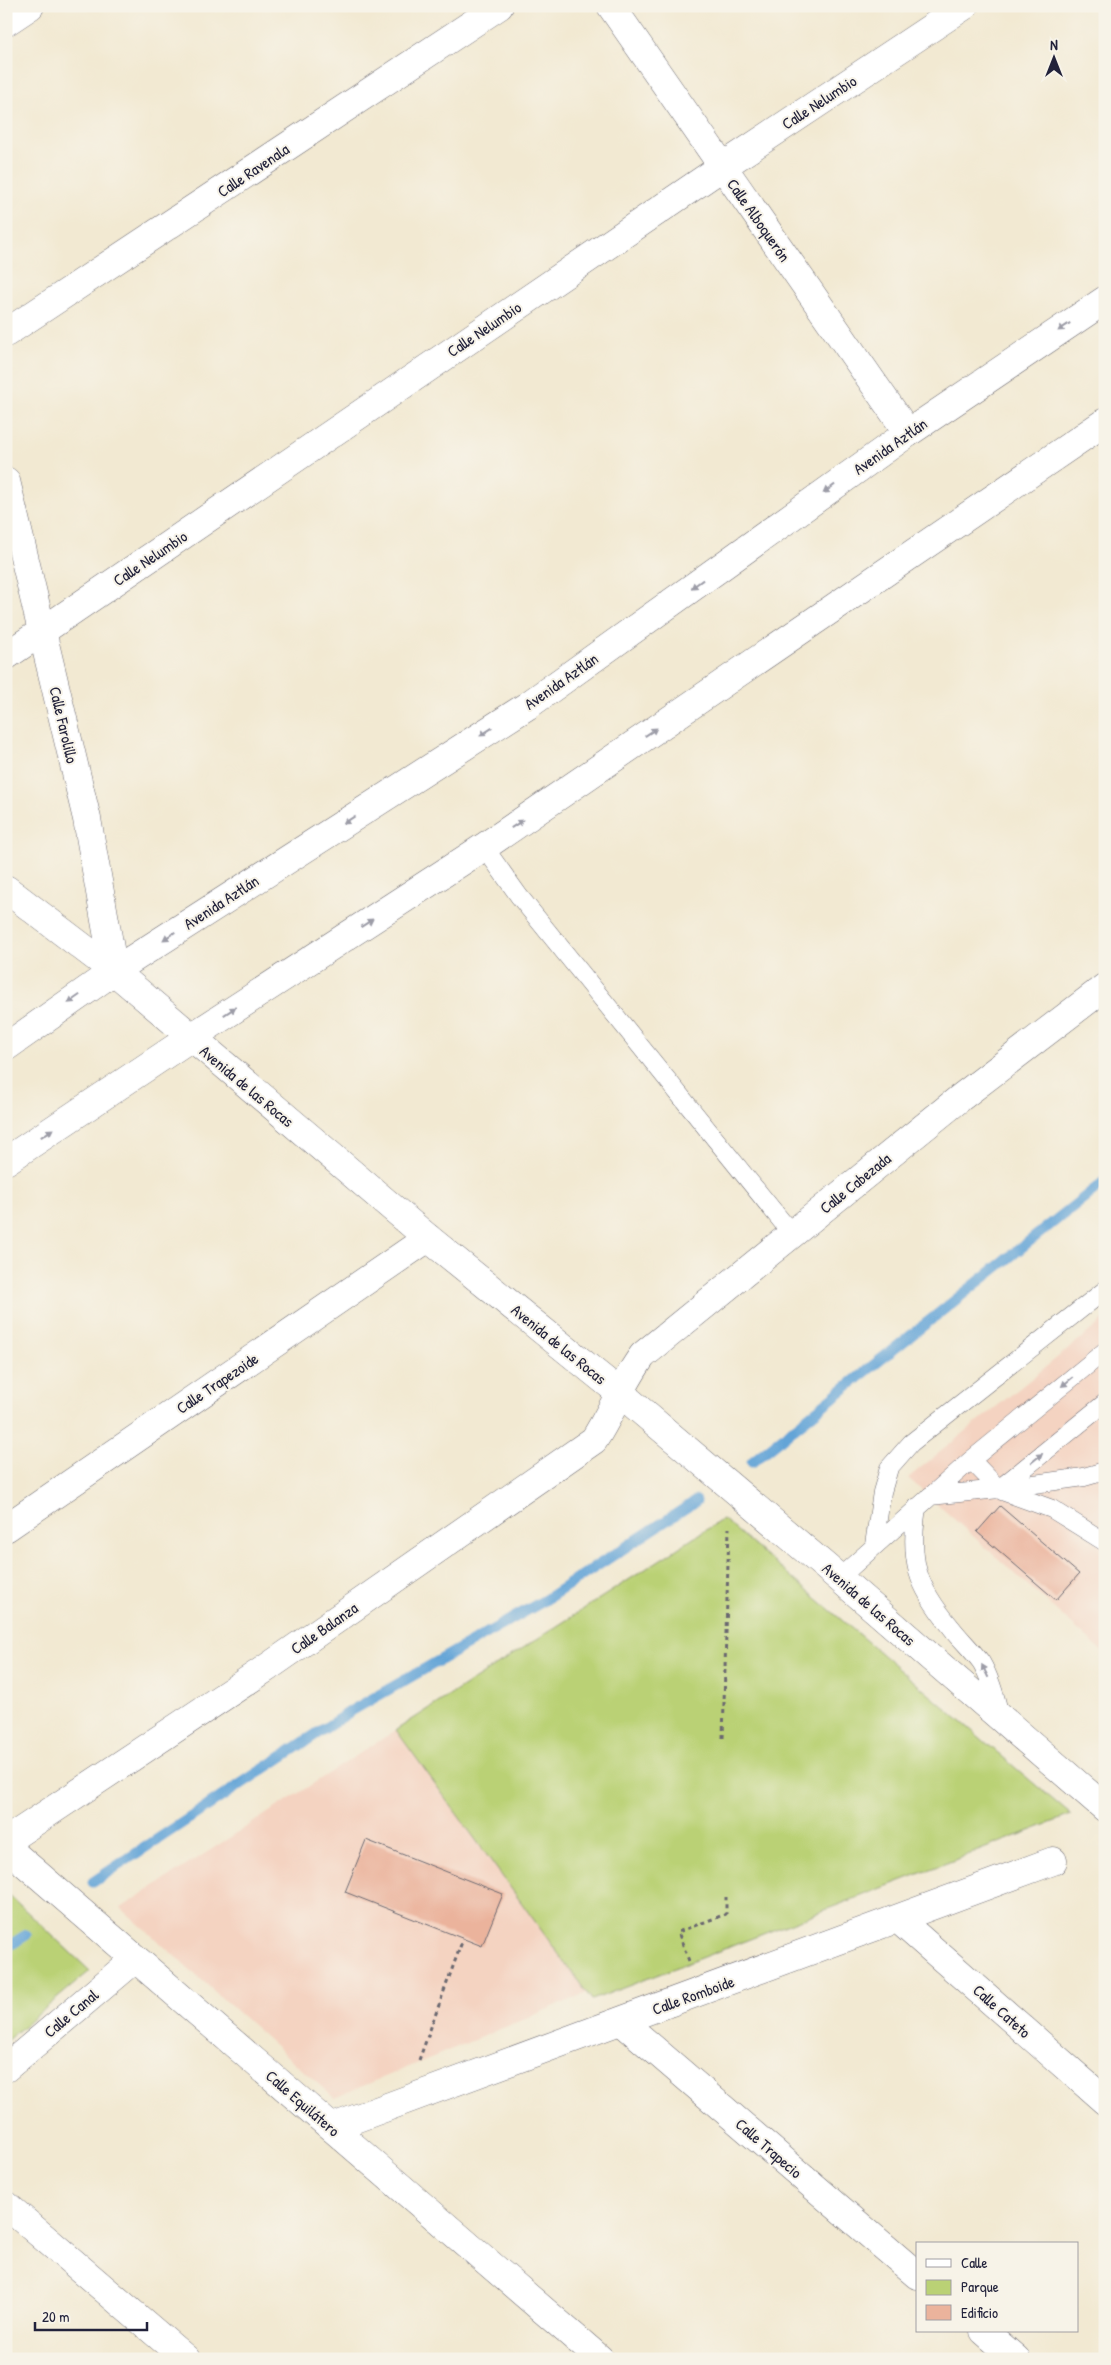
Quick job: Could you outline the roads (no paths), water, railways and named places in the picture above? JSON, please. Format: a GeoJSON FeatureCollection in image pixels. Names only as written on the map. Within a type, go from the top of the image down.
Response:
{"type":"FeatureCollection","features":[{"type":"Feature","properties":{"kind":"street"},"geometry":{"type":"LineString","coordinates":[[6,22],[30,6]]}},
{"type":"Feature","properties":{"kind":"street","name":"Calle Ravenala"},"geometry":{"type":"LineString","coordinates":[[6,333],[499,6]]}},
{"type":"Feature","properties":{"kind":"street","name":"Calle Alboquerón"},"geometry":{"type":"LineString","coordinates":[[611,6],[908,433]]}},
{"type":"Feature","properties":{"kind":"street","name":"Calle Nelumbio"},"geometry":{"type":"LineString","coordinates":[[6,656],[722,166],[964,6]]}},
{"type":"Feature","properties":{"kind":"street","name":"Avenida Aztlán"},"geometry":{"type":"LineString","coordinates":[[6,1047],[114,971],[527,706],[908,433],[1105,300]]}},
{"type":"Feature","properties":{"kind":"street"},"geometry":{"type":"LineString","coordinates":[[6,1161],[190,1038],[484,847],[1105,422]]}},
{"type":"Feature","properties":{"kind":"street","name":"Calle Farolillo"},"geometry":{"type":"LineString","coordinates":[[6,480],[86,819],[114,971]]}},
{"type":"Feature","properties":{"kind":"street","name":"Avenida de las Rocas"},"geometry":{"type":"LineString","coordinates":[[6,889],[114,971],[190,1038],[428,1238],[620,1393],[839,1578],[1105,1808]]}},
{"type":"Feature","properties":{"kind":"street","name":"Calle Cabezada"},"geometry":{"type":"LineString","coordinates":[[620,1393],[630,1373],[643,1355],[960,1098],[1105,987]]}},
{"type":"Feature","properties":{"kind":"street","name":"Calle Trapezoide"},"geometry":{"type":"LineString","coordinates":[[6,1528],[428,1238]]}},
{"type":"Feature","properties":{"kind":"street","name":"Calle Balanza"},"geometry":{"type":"LineString","coordinates":[[11,1850],[268,1667],[594,1440],[609,1417],[620,1393]]}},
{"type":"Feature","properties":{"kind":"street","name":"Calle Equilátero"},"geometry":{"type":"LineString","coordinates":[[11,1850],[600,2359]]}},
{"type":"Feature","properties":{"kind":"street","name":"Calle Romboide"},"geometry":{"type":"LineString","coordinates":[[332,2127],[899,1920],[1053,1861]]}},
{"type":"Feature","properties":{"kind":"street","name":"Calle Cateto"},"geometry":{"type":"LineString","coordinates":[[899,1920],[1105,2102]]}},
{"type":"Feature","properties":{"kind":"street","name":"Calle Canal"},"geometry":{"type":"LineString","coordinates":[[6,2068],[135,1959]]}},
{"type":"Feature","properties":{"kind":"street","name":"Calle Trapecio"},"geometry":{"type":"LineString","coordinates":[[621,2021],[916,2274]]}},
{"type":"Feature","properties":{"kind":"street"},"geometry":{"type":"LineString","coordinates":[[6,2205],[186,2359]]}},
{"type":"Feature","properties":{"kind":"street"},"geometry":{"type":"LineString","coordinates":[[985,2332],[1016,2359]]}},
{"type":"Feature","properties":{"kind":"lane"},"geometry":{"type":"LineString","coordinates":[[484,847],[525,904],[792,1234]]}},
{"type":"Feature","properties":{"kind":"lane"},"geometry":{"type":"LineString","coordinates":[[874,1545],[882,1492],[889,1468],[911,1443],[1105,1290]]}},
{"type":"Feature","properties":{"kind":"lane"},"geometry":{"type":"LineString","coordinates":[[839,1578],[972,1460],[1105,1351]]}},
{"type":"Feature","properties":{"kind":"lane"},"geometry":{"type":"LineString","coordinates":[[999,1490],[1105,1403]]}},
{"type":"Feature","properties":{"kind":"lane"},"geometry":{"type":"LineString","coordinates":[[972,1460],[999,1490],[1052,1509],[1105,1542]]}},
{"type":"Feature","properties":{"kind":"lane"},"geometry":{"type":"LineString","coordinates":[[923,1502],[1084,1477],[1105,1471]]}},
{"type":"Feature","properties":{"kind":"lane"},"geometry":{"type":"LineString","coordinates":[[923,1502],[913,1533],[914,1558],[921,1583],[930,1601],[980,1662],[993,1687],[1000,1716]]}},
{"type":"Feature","properties":{"kind":"waterway"},"geometry":{"type":"LineString","coordinates":[[752,1462],[1105,1181]]}},
{"type":"Feature","properties":{"kind":"waterway"},"geometry":{"type":"LineString","coordinates":[[93,1882],[351,1711],[545,1600],[696,1501]]}},
{"type":"Feature","properties":{"kind":"waterway"},"geometry":{"type":"LineString","coordinates":[[6,1948],[26,1935]]}}]}
